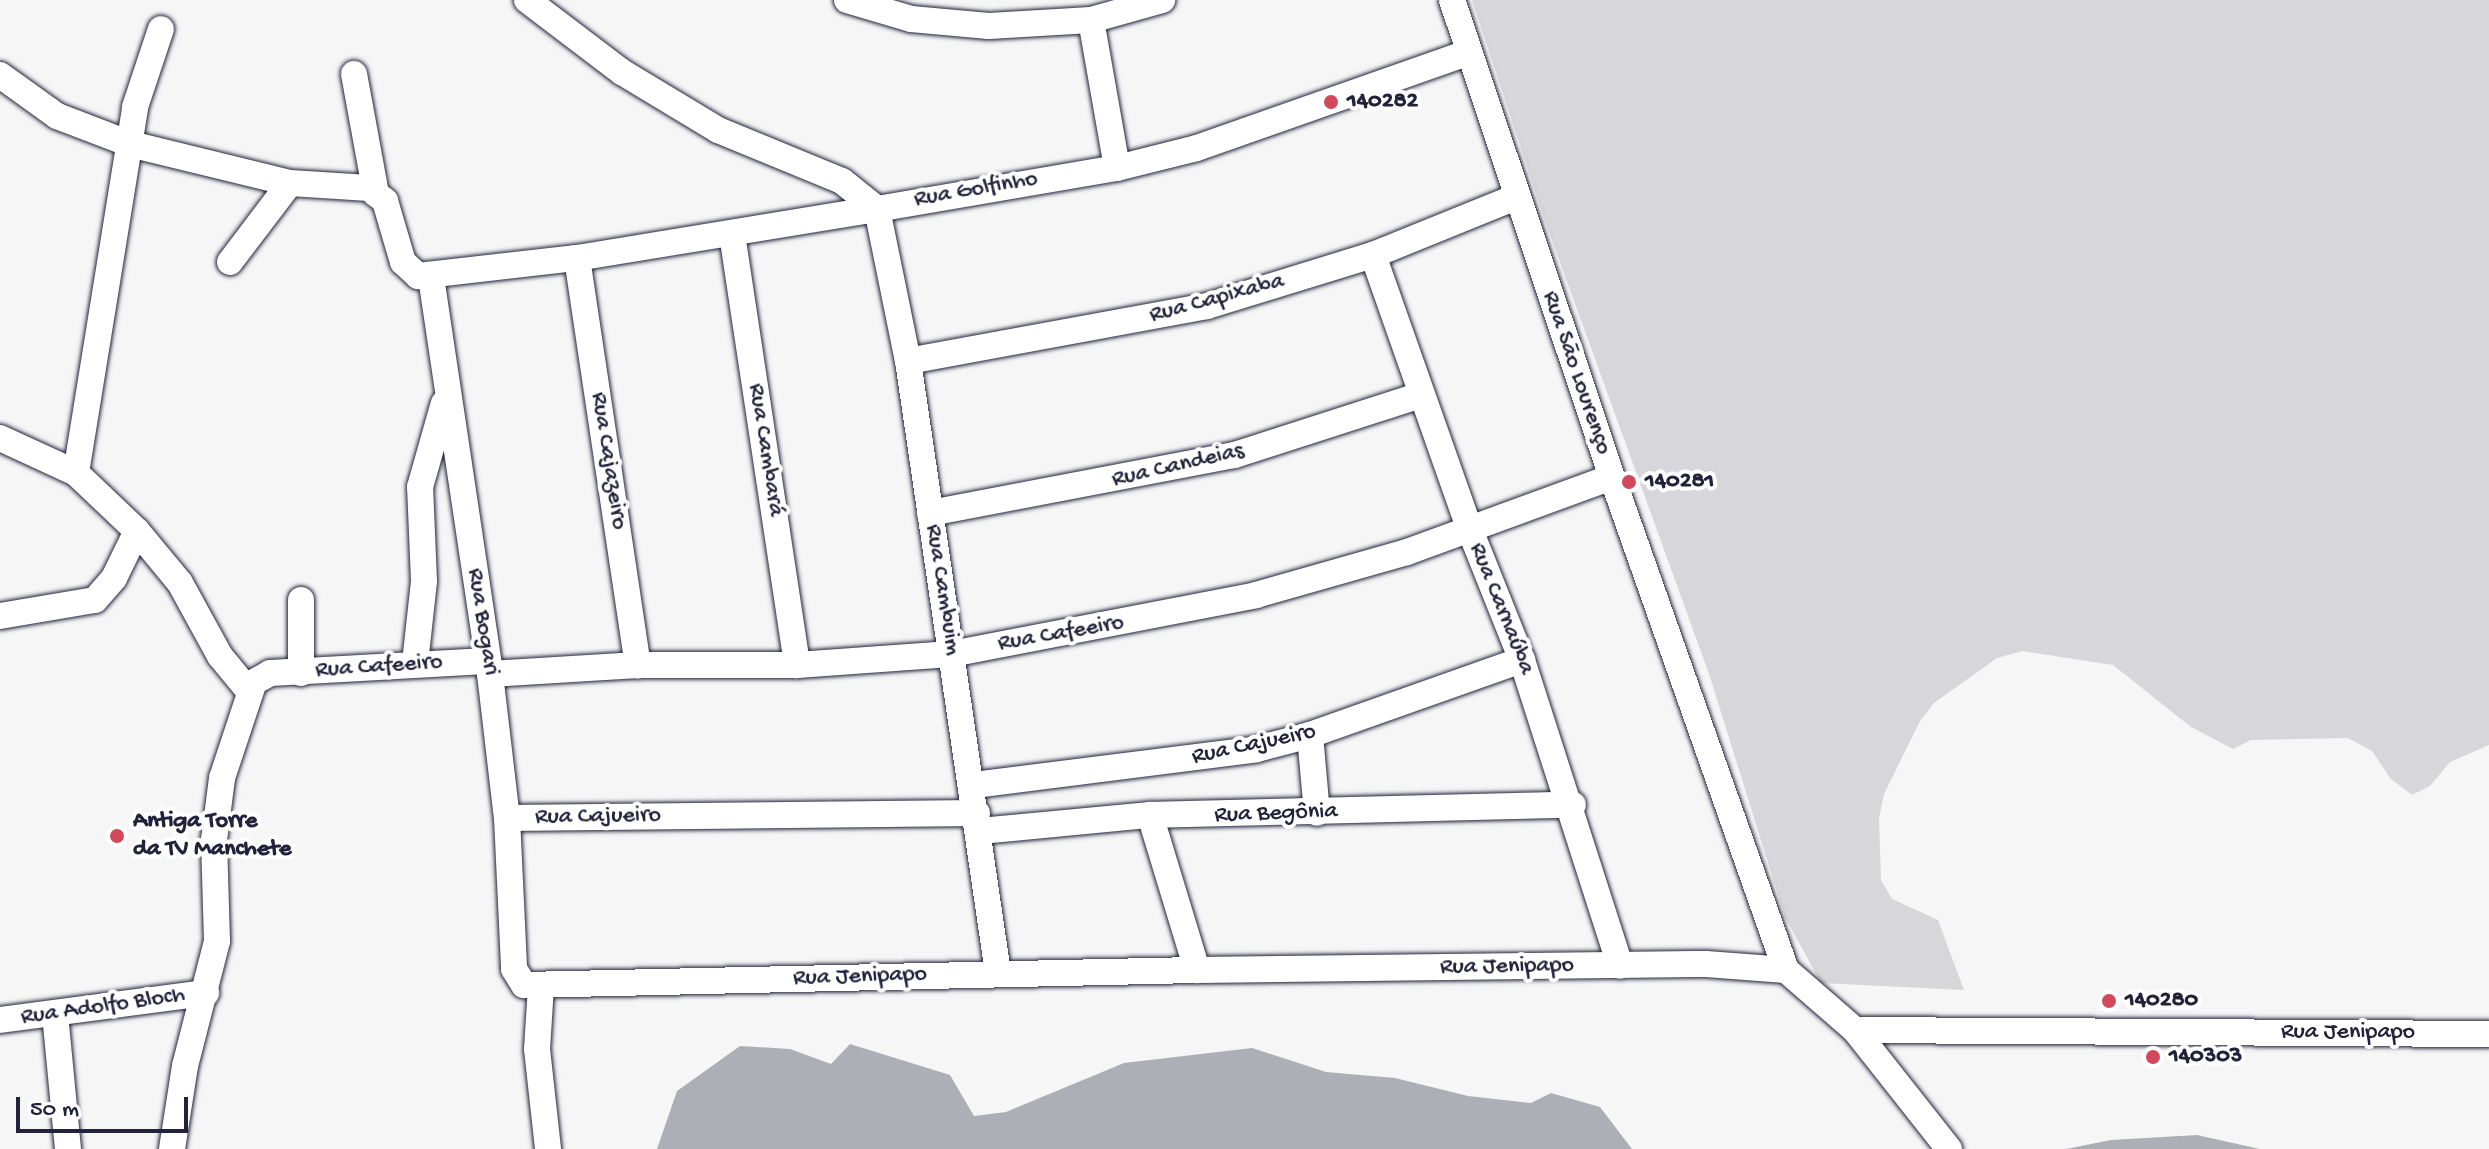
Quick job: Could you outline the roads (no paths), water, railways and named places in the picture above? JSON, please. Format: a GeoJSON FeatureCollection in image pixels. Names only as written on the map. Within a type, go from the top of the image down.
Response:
{"type":"FeatureCollection","features":[{"type":"Feature","properties":{"kind":"street"},"geometry":{"type":"LineString","coordinates":[[527,0],[622,72],[718,130],[842,181],[877,209]]}},
{"type":"Feature","properties":{"kind":"street"},"geometry":{"type":"LineString","coordinates":[[847,0],[911,19],[989,26],[1091,20],[1162,0]]}},
{"type":"Feature","properties":{"kind":"street","name":"Rua São Lourenço"},"geometry":{"type":"LineString","coordinates":[[1452,0],[1467,53],[1612,477],[1786,970]]}},
{"type":"Feature","properties":{"kind":"street"},"geometry":{"type":"LineString","coordinates":[[1091,20],[1117,168]]}},
{"type":"Feature","properties":{"kind":"street"},"geometry":{"type":"LineString","coordinates":[[76,473],[135,107],[161,29]]}},
{"type":"Feature","properties":{"kind":"street","name":"Rua Golfinho"},"geometry":{"type":"LineString","coordinates":[[877,209],[1117,168],[1197,148],[1467,53]]}},
{"type":"Feature","properties":{"kind":"street"},"geometry":{"type":"LineString","coordinates":[[354,74],[367,189]]}},
{"type":"Feature","properties":{"kind":"street"},"geometry":{"type":"LineString","coordinates":[[2,86],[57,116],[130,144],[290,183],[367,189],[389,208],[403,262],[418,276],[431,277],[577,258],[877,209]]}},
{"type":"Feature","properties":{"kind":"street"},"geometry":{"type":"LineString","coordinates":[[230,262],[290,183]]}},
{"type":"Feature","properties":{"kind":"street","name":"Rua Capixaba"},"geometry":{"type":"LineString","coordinates":[[908,361],[1207,306],[1373,255],[1516,197]]}},
{"type":"Feature","properties":{"kind":"street","name":"Rua Cambuim"},"geometry":{"type":"LineString","coordinates":[[877,209],[908,361],[951,654],[974,785],[998,973]]}},
{"type":"Feature","properties":{"kind":"street","name":"Rua Cambará"},"geometry":{"type":"LineString","coordinates":[[732,234],[797,665]]}},
{"type":"Feature","properties":{"kind":"street","name":"Rua Carnaúba"},"geometry":{"type":"LineString","coordinates":[[1373,255],[1470,530],[1522,660],[1573,805],[1620,966]]}},
{"type":"Feature","properties":{"kind":"street","name":"Rua Cajazeiro"},"geometry":{"type":"LineString","coordinates":[[577,258],[638,665]]}},
{"type":"Feature","properties":{"kind":"street","name":"Rua Bogari"},"geometry":{"type":"LineString","coordinates":[[431,277],[507,818],[514,969],[517,981],[541,986]]}},
{"type":"Feature","properties":{"kind":"street","name":"Rua Candeias"},"geometry":{"type":"LineString","coordinates":[[930,513],[1235,455],[1421,395]]}},
{"type":"Feature","properties":{"kind":"street"},"geometry":{"type":"LineString","coordinates":[[415,663],[424,567],[420,487],[446,397]]}},
{"type":"Feature","properties":{"kind":"street"},"geometry":{"type":"LineString","coordinates":[[0,438],[76,473],[137,531],[180,583],[220,656],[249,691],[215,815],[220,912],[206,993],[185,1066],[172,1149]]}},
{"type":"Feature","properties":{"kind":"street","name":"Rua Cafeeiro"},"geometry":{"type":"LineString","coordinates":[[249,691],[270,673],[415,663],[488,667],[797,665],[951,654],[1256,595],[1470,530],[1612,477]]}},
{"type":"Feature","properties":{"kind":"street"},"geometry":{"type":"LineString","coordinates":[[0,616],[95,600],[114,578],[137,531]]}},
{"type":"Feature","properties":{"kind":"street"},"geometry":{"type":"LineString","coordinates":[[301,600],[301,673]]}},
{"type":"Feature","properties":{"kind":"street","name":"Rua Cajueiro"},"geometry":{"type":"LineString","coordinates":[[974,785],[1143,766],[1310,735],[1522,660]]}},
{"type":"Feature","properties":{"kind":"street"},"geometry":{"type":"LineString","coordinates":[[1310,735],[1317,813]]}},
{"type":"Feature","properties":{"kind":"street","name":"Rua Begônia"},"geometry":{"type":"LineString","coordinates":[[979,822],[1573,805]]}},
{"type":"Feature","properties":{"kind":"street"},"geometry":{"type":"LineString","coordinates":[[1150,815],[1197,970]]}},
{"type":"Feature","properties":{"kind":"street","name":"Rua Cajueiro"},"geometry":{"type":"LineString","coordinates":[[507,818],[979,822]]}},
{"type":"Feature","properties":{"kind":"street","name":"Rua Jenipapo"},"geometry":{"type":"LineString","coordinates":[[541,986],[1197,970],[1620,966],[1786,970]]}},
{"type":"Feature","properties":{"kind":"street"},"geometry":{"type":"LineString","coordinates":[[1786,970],[1855,1030],[1949,1149]]}},
{"type":"Feature","properties":{"kind":"street"},"geometry":{"type":"LineString","coordinates":[[541,986],[537,1049],[548,1149]]}},
{"type":"Feature","properties":{"kind":"street","name":"Rua Adolfo Bloch"},"geometry":{"type":"LineString","coordinates":[[0,1020],[206,993]]}},
{"type":"Feature","properties":{"kind":"street"},"geometry":{"type":"LineString","coordinates":[[55,1014],[68,1149]]}},
{"type":"Feature","properties":{"kind":"street","name":"Rua Jenipapo"},"geometry":{"type":"LineString","coordinates":[[1855,1030],[2489,1034]]}},
{"type":"Feature","properties":{"kind":"place","name":"140282"},"geometry":{"type":"Point","coordinates":[1331,102]}},
{"type":"Feature","properties":{"kind":"place","name":"140281"},"geometry":{"type":"Point","coordinates":[1629,482]}},
{"type":"Feature","properties":{"kind":"place","name":"Antiga Torre da TV Manchete"},"geometry":{"type":"Point","coordinates":[117,836]}},
{"type":"Feature","properties":{"kind":"place","name":"140280"},"geometry":{"type":"Point","coordinates":[2109,1001]}},
{"type":"Feature","properties":{"kind":"place","name":"140303"},"geometry":{"type":"Point","coordinates":[2153,1057]}}]}
